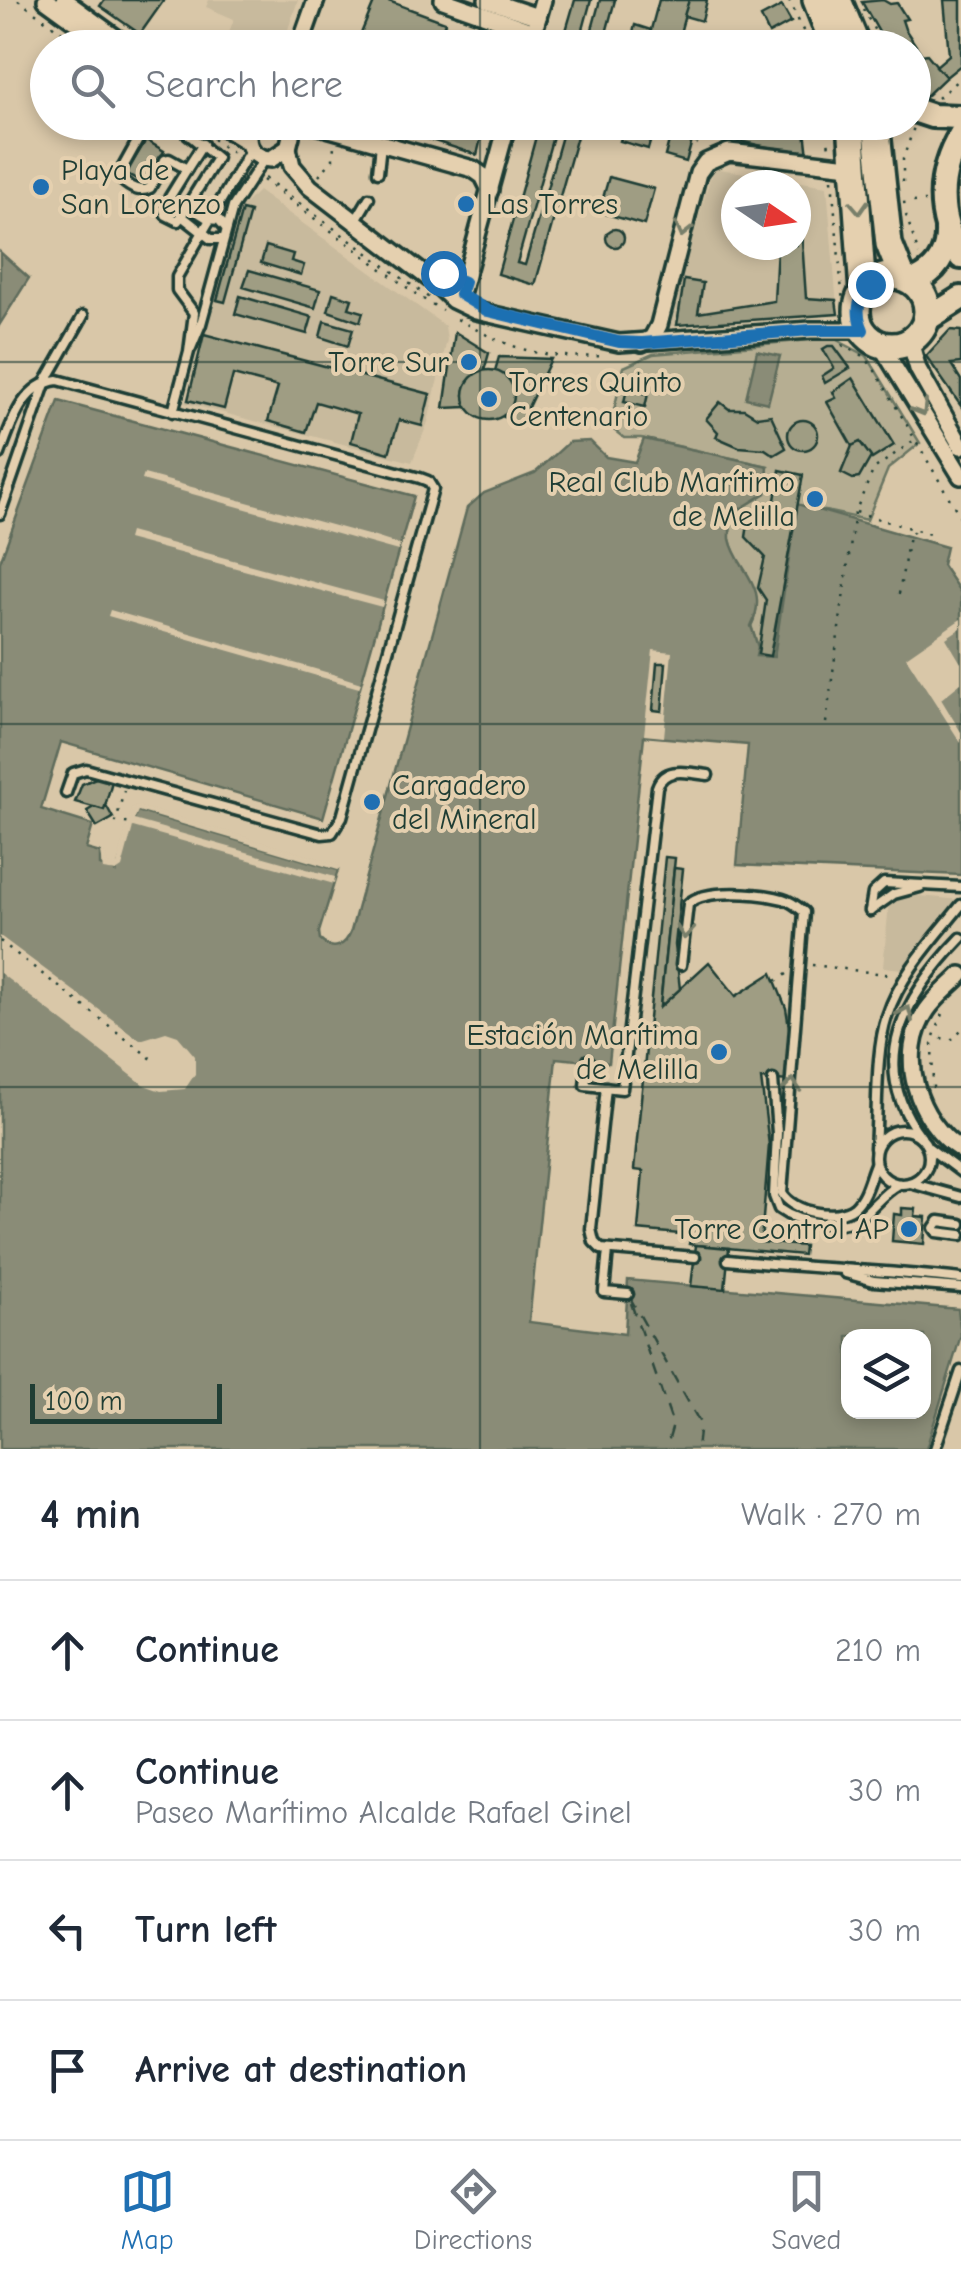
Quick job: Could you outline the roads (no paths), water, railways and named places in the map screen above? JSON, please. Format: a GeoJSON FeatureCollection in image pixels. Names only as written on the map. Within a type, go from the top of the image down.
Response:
{"type":"FeatureCollection","features":[{"type":"Feature","properties":{"kind":"main road"},"geometry":{"type":"LineString","coordinates":[[816,0],[828,30]]}},
{"type":"Feature","properties":{"kind":"main road"},"geometry":{"type":"LineString","coordinates":[[838,0],[850,30]]}},
{"type":"Feature","properties":{"kind":"main road"},"geometry":{"type":"LineString","coordinates":[[838,0],[856,30]]}},
{"type":"Feature","properties":{"kind":"main road"},"geometry":{"type":"LineString","coordinates":[[931,113],[961,117]]}},
{"type":"Feature","properties":{"kind":"main road"},"geometry":{"type":"LineString","coordinates":[[863,292],[880,278],[914,277],[945,254],[943,180],[949,156],[961,134]]}},
{"type":"Feature","properties":{"kind":"main road"},"geometry":{"type":"LineString","coordinates":[[848,140],[844,165],[863,292],[858,311],[863,330],[890,346],[910,341],[926,320],[961,298]]}},
{"type":"Feature","properties":{"kind":"main road"},"geometry":{"type":"LineString","coordinates":[[881,140],[892,179],[891,253],[914,277],[923,294],[926,320]]}},
{"type":"Feature","properties":{"kind":"main road"},"geometry":{"type":"LineString","coordinates":[[947,230],[961,256]]}},
{"type":"Feature","properties":{"kind":"street"},"geometry":{"type":"LineString","coordinates":[[46,0],[87,30]]}},
{"type":"Feature","properties":{"kind":"street"},"geometry":{"type":"LineString","coordinates":[[64,0],[105,30]]}},
{"type":"Feature","properties":{"kind":"street"},"geometry":{"type":"LineString","coordinates":[[305,30],[316,0]]}},
{"type":"Feature","properties":{"kind":"street"},"geometry":{"type":"LineString","coordinates":[[443,0],[528,30]]}},
{"type":"Feature","properties":{"kind":"street"},"geometry":{"type":"LineString","coordinates":[[487,0],[531,30]]}},
{"type":"Feature","properties":{"kind":"street"},"geometry":{"type":"LineString","coordinates":[[535,30],[543,0]]}},
{"type":"Feature","properties":{"kind":"street"},"geometry":{"type":"LineString","coordinates":[[241,140],[294,181],[310,187]]}},
{"type":"Feature","properties":{"kind":"street"},"geometry":{"type":"LineString","coordinates":[[253,140],[258,152]]}},
{"type":"Feature","properties":{"kind":"street"},"geometry":{"type":"LineString","coordinates":[[290,140],[292,166],[310,187],[462,306],[619,342],[863,330],[961,476]]}},
{"type":"Feature","properties":{"kind":"street"},"geometry":{"type":"LineString","coordinates":[[368,140],[472,170],[483,176],[490,190]]}},
{"type":"Feature","properties":{"kind":"street"},"geometry":{"type":"LineString","coordinates":[[460,294],[504,140]]}},
{"type":"Feature","properties":{"kind":"street"},"geometry":{"type":"LineString","coordinates":[[258,152],[288,148]]}},
{"type":"Feature","properties":{"kind":"street"},"geometry":{"type":"LineString","coordinates":[[642,343],[656,334],[698,172],[706,162],[730,152],[870,166],[892,179]]}},
{"type":"Feature","properties":{"kind":"street"},"geometry":{"type":"LineString","coordinates":[[472,170],[500,154]]}},
{"type":"Feature","properties":{"kind":"street"},"geometry":{"type":"LineString","coordinates":[[434,283],[488,311]]}},
{"type":"Feature","properties":{"kind":"street"},"geometry":{"type":"LineString","coordinates":[[910,341],[918,369],[961,446]]}},
{"type":"Feature","properties":{"kind":"street"},"geometry":{"type":"LineString","coordinates":[[961,975],[942,1003],[921,1022],[914,1049],[914,1076],[921,1102],[933,1125],[961,1146]]}},
{"type":"Feature","properties":{"kind":"lane"},"geometry":{"type":"LineString","coordinates":[[138,140],[118,176],[140,191],[150,188],[165,160],[174,160],[187,169]]}},
{"type":"Feature","properties":{"kind":"lane"},"geometry":{"type":"LineString","coordinates":[[198,140],[203,144],[214,153],[216,164],[183,217],[175,220],[166,215],[164,208],[203,144]]}},
{"type":"Feature","properties":{"kind":"lane"},"geometry":{"type":"LineString","coordinates":[[378,172],[382,144]]}},
{"type":"Feature","properties":{"kind":"lane"},"geometry":{"type":"LineString","coordinates":[[173,412],[189,352],[194,314],[177,290],[176,282],[241,164],[258,152]]}},
{"type":"Feature","properties":{"kind":"lane"},"geometry":{"type":"LineString","coordinates":[[189,352],[201,324],[226,228],[240,192],[254,173],[258,152]]}},
{"type":"Feature","properties":{"kind":"lane"},"geometry":{"type":"LineString","coordinates":[[356,222],[368,198]]}},
{"type":"Feature","properties":{"kind":"lane"},"geometry":{"type":"LineString","coordinates":[[190,207],[220,220],[226,228]]}},
{"type":"Feature","properties":{"kind":"lane"},"geometry":{"type":"LineString","coordinates":[[183,217],[210,240],[223,239]]}},
{"type":"Feature","properties":{"kind":"lane"},"geometry":{"type":"LineString","coordinates":[[0,514],[46,381],[83,316]]}},
{"type":"Feature","properties":{"kind":"lane"},"geometry":{"type":"LineString","coordinates":[[0,454],[24,400],[46,381],[58,380],[420,478],[428,481],[432,489],[338,827],[332,832],[322,834],[78,769],[70,777],[66,793]]}},
{"type":"Feature","properties":{"kind":"lane"},"geometry":{"type":"LineString","coordinates":[[588,1060],[585,1085],[622,1089],[660,778],[668,773],[708,775]]}},
{"type":"Feature","properties":{"kind":"lane"},"geometry":{"type":"LineString","coordinates":[[681,965],[688,904],[696,896],[713,893],[784,900],[804,912],[782,1194],[788,1204],[798,1208],[842,1212],[863,1196],[875,1164],[883,1031],[904,980],[961,902],[956,887],[926,885],[884,883],[873,893],[870,910],[894,894],[926,885]]}},
{"type":"Feature","properties":{"kind":"lane"},"geometry":{"type":"LineString","coordinates":[[959,938],[918,988],[895,1046],[903,1104],[928,1147],[961,1172]]}},
{"type":"Feature","properties":{"kind":"lane"},"geometry":{"type":"LineString","coordinates":[[773,1080],[777,1133],[774,1196],[779,1210],[796,1218],[848,1223],[899,1184]]}},
{"type":"Feature","properties":{"kind":"lane"},"geometry":{"type":"LineString","coordinates":[[606,1087],[591,1229],[597,1247],[695,1257]]}},
{"type":"Feature","properties":{"kind":"lane"},"geometry":{"type":"LineString","coordinates":[[876,1148],[883,1136],[895,1130],[909,1130],[921,1137]]}},
{"type":"Feature","properties":{"kind":"lane"},"geometry":{"type":"LineString","coordinates":[[910,1183],[926,1169],[928,1147]]}},
{"type":"Feature","properties":{"kind":"lane"},"geometry":{"type":"LineString","coordinates":[[875,1164],[888,1181],[961,1197]]}},
{"type":"Feature","properties":{"kind":"lane"},"geometry":{"type":"LineString","coordinates":[[961,1224],[939,1221],[934,1228],[937,1232],[961,1234]]}},
{"type":"Feature","properties":{"kind":"lane"},"geometry":{"type":"LineString","coordinates":[[608,1250],[604,1292],[628,1294]]}},
{"type":"Feature","properties":{"kind":"lane"},"geometry":{"type":"LineString","coordinates":[[728,1260],[961,1279]]}},
{"type":"Feature","properties":{"kind":"lane"},"geometry":{"type":"LineString","coordinates":[[841,1271],[874,1281],[961,1288]]}},
{"type":"Feature","properties":{"kind":"lane"},"geometry":{"type":"LineString","coordinates":[[935,1449],[961,1371]]}},
{"type":"Feature","properties":{"kind":"place","name":"Playa de San Lorenzo"},"geometry":{"type":"Point","coordinates":[41,187]}},
{"type":"Feature","properties":{"kind":"place","name":"Las Torres"},"geometry":{"type":"Point","coordinates":[466,204]}},
{"type":"Feature","properties":{"kind":"place","name":"Torre Sur"},"geometry":{"type":"Point","coordinates":[469,362]}},
{"type":"Feature","properties":{"kind":"place","name":"Torres Quinto Centenario"},"geometry":{"type":"Point","coordinates":[489,399]}},
{"type":"Feature","properties":{"kind":"place","name":"Real Club Marítimo de Melilla"},"geometry":{"type":"Point","coordinates":[815,499]}},
{"type":"Feature","properties":{"kind":"place","name":"Cargadero del Mineral"},"geometry":{"type":"Point","coordinates":[372,802]}},
{"type":"Feature","properties":{"kind":"place","name":"Estación Marítima de Melilla"},"geometry":{"type":"Point","coordinates":[719,1052]}},
{"type":"Feature","properties":{"kind":"place","name":"Torre Control AP"},"geometry":{"type":"Point","coordinates":[909,1229]}}]}
